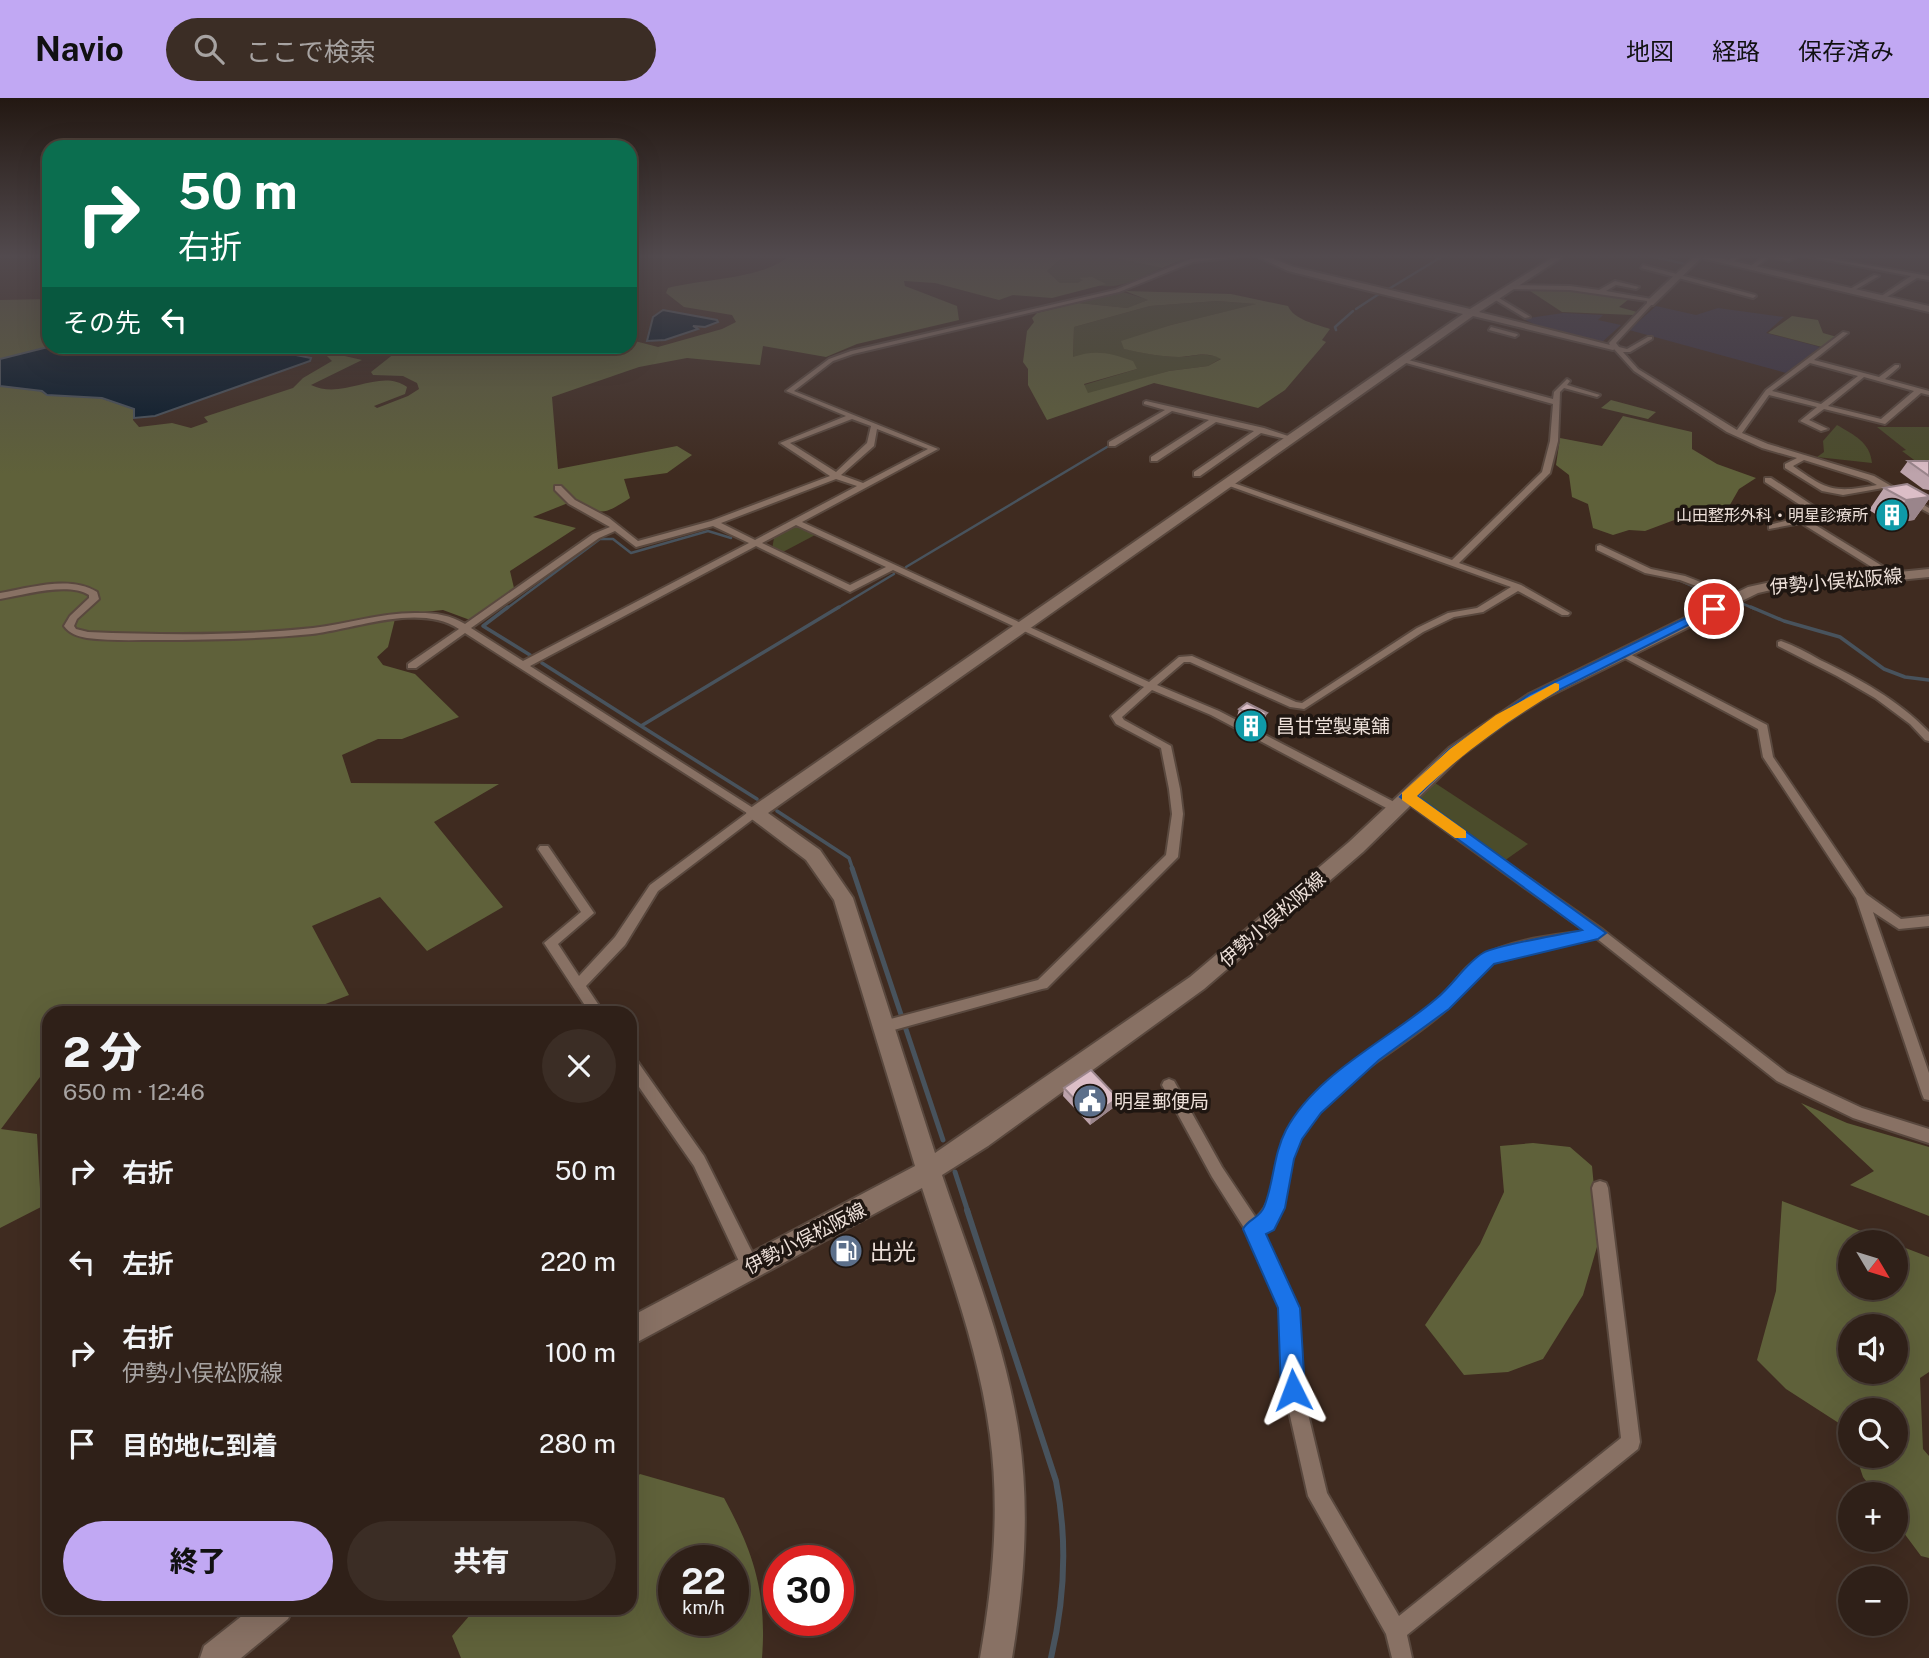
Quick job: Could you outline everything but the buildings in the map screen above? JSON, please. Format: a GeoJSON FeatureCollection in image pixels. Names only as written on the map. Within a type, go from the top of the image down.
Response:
{"type":"FeatureCollection","features":[{"type":"Feature","properties":{"kind":"main road","name":"伊勢小俣松阪線"},"geometry":{"type":"LineString","coordinates":[[1402,802],[1455,752],[1501,718],[1535,697],[1622,653]]}},
{"type":"Feature","properties":{"kind":"street"},"geometry":{"type":"LineString","coordinates":[[524,666],[934,449],[789,391],[831,360],[954,329]]}},
{"type":"Feature","properties":{"kind":"street"},"geometry":{"type":"LineString","coordinates":[[579,985],[620,941],[654,887],[755,813],[1446,329]]}},
{"type":"Feature","properties":{"kind":"street"},"geometry":{"type":"LineString","coordinates":[[1491,329],[1489,330],[1515,335]]}},
{"type":"Feature","properties":{"kind":"street"},"geometry":{"type":"LineString","coordinates":[[1540,329],[1628,351],[1650,338]]}},
{"type":"Feature","properties":{"kind":"street"},"geometry":{"type":"LineString","coordinates":[[1613,347],[1615,338],[1624,329]]}},
{"type":"Feature","properties":{"kind":"street"},"geometry":{"type":"LineString","coordinates":[[1738,434],[1767,391],[1845,333]]}},
{"type":"Feature","properties":{"kind":"street"},"geometry":{"type":"LineString","coordinates":[[1613,347],[1636,370],[1738,434],[1886,485],[1929,510]]}},
{"type":"Feature","properties":{"kind":"street"},"geometry":{"type":"LineString","coordinates":[[1401,360],[1555,402]]}},
{"type":"Feature","properties":{"kind":"street"},"geometry":{"type":"LineString","coordinates":[[1808,360],[1929,393]]}},
{"type":"Feature","properties":{"kind":"street"},"geometry":{"type":"LineString","coordinates":[[1880,380],[1897,366]]}},
{"type":"Feature","properties":{"kind":"street"},"geometry":{"type":"LineString","coordinates":[[1824,429],[1804,421],[1863,375]]}},
{"type":"Feature","properties":{"kind":"street"},"geometry":{"type":"LineString","coordinates":[[1454,563],[1546,472],[1554,441],[1557,392],[1565,384],[1597,395]]}},
{"type":"Feature","properties":{"kind":"street"},"geometry":{"type":"LineString","coordinates":[[1767,391],[1882,422],[1920,390]]}},
{"type":"Feature","properties":{"kind":"street"},"geometry":{"type":"LineString","coordinates":[[1146,403],[1290,438]]}},
{"type":"Feature","properties":{"kind":"street"},"geometry":{"type":"LineString","coordinates":[[1112,444],[1171,408]]}},
{"type":"Feature","properties":{"kind":"street"},"geometry":{"type":"LineString","coordinates":[[850,417],[785,443],[836,476],[864,486]]}},
{"type":"Feature","properties":{"kind":"street"},"geometry":{"type":"LineString","coordinates":[[1154,459],[1216,419]]}},
{"type":"Feature","properties":{"kind":"street"},"geometry":{"type":"LineString","coordinates":[[558,488],[572,502],[615,528],[633,544],[641,544],[714,523],[836,476],[871,444],[874,427]]}},
{"type":"Feature","properties":{"kind":"street"},"geometry":{"type":"LineString","coordinates":[[1197,474],[1261,430]]}},
{"type":"Feature","properties":{"kind":"street"},"geometry":{"type":"LineString","coordinates":[[1802,458],[1788,466],[1829,493],[1839,495],[1886,485]]}},
{"type":"Feature","properties":{"kind":"street"},"geometry":{"type":"LineString","coordinates":[[1768,480],[1821,515],[1772,527]]}},
{"type":"Feature","properties":{"kind":"street"},"geometry":{"type":"LineString","coordinates":[[1225,483],[1518,587],[1565,613]]}},
{"type":"Feature","properties":{"kind":"street"},"geometry":{"type":"LineString","coordinates":[[1802,520],[1894,577]]}},
{"type":"Feature","properties":{"kind":"street"},"geometry":{"type":"LineString","coordinates":[[714,523],[758,542],[789,561],[850,589],[892,567]]}},
{"type":"Feature","properties":{"kind":"street"},"geometry":{"type":"LineString","coordinates":[[798,523],[1150,686],[1215,713],[1402,802],[1598,933],[1782,1077],[1857,1113],[1929,1136]]}},
{"type":"Feature","properties":{"kind":"street"},"geometry":{"type":"LineString","coordinates":[[412,666],[596,536],[615,528]]}},
{"type":"Feature","properties":{"kind":"street"},"geometry":{"type":"LineString","coordinates":[[1600,548],[1656,574],[1682,578],[1737,598]]}},
{"type":"Feature","properties":{"kind":"street","name":"伊勢小俣松阪線"},"geometry":{"type":"LineString","coordinates":[[1622,653],[1737,598],[1789,582],[1929,573]]}},
{"type":"Feature","properties":{"kind":"street"},"geometry":{"type":"LineString","coordinates":[[0,596],[67,587],[88,588],[94,594],[94,599],[72,618],[69,626],[73,631],[87,635],[255,635],[315,631],[425,615],[442,617],[467,627],[755,813],[813,855],[843,898],[888,1025],[928,1171],[972,1300],[999,1398],[1005,1437],[1012,1531],[996,1658]]}},
{"type":"Feature","properties":{"kind":"street"},"geometry":{"type":"LineString","coordinates":[[888,1025],[1042,984],[1172,857],[1178,835],[1179,802],[1166,746],[1120,722],[1116,716],[1186,658],[1294,705],[1304,706],[1420,630],[1451,615],[1480,610],[1518,587]]}},
{"type":"Feature","properties":{"kind":"street"},"geometry":{"type":"LineString","coordinates":[[1781,644],[1880,696],[1913,720],[1929,738]]}},
{"type":"Feature","properties":{"kind":"street"},"geometry":{"type":"LineString","coordinates":[[1622,653],[1763,727],[1768,757],[1862,897],[1929,1094]]}},
{"type":"Feature","properties":{"kind":"street","name":"伊勢小俣松阪線"},"geometry":{"type":"LineString","coordinates":[[637,1328],[676,1304],[861,1209],[980,1138],[1197,983],[1356,847],[1402,802]]}},
{"type":"Feature","properties":{"kind":"street"},"geometry":{"type":"LineString","coordinates":[[544,849],[588,913],[550,943],[592,1006]]}},
{"type":"Feature","properties":{"kind":"street"},"geometry":{"type":"LineString","coordinates":[[1862,897],[1899,924],[1929,921]]}},
{"type":"Feature","properties":{"kind":"street"},"geometry":{"type":"LineString","coordinates":[[1254,1229],[1267,1223],[1275,1208],[1284,1159],[1294,1134],[1314,1107],[1373,1054],[1443,1004],[1489,958],[1598,933]]}},
{"type":"Feature","properties":{"kind":"street"},"geometry":{"type":"LineString","coordinates":[[637,1072],[699,1161],[750,1266]]}},
{"type":"Feature","properties":{"kind":"street"},"geometry":{"type":"LineString","coordinates":[[1169,1085],[1217,1172],[1254,1229],[1289,1308],[1293,1390],[1318,1496],[1396,1632],[1402,1658]]}},
{"type":"Feature","properties":{"kind":"street"},"geometry":{"type":"LineString","coordinates":[[1396,1632],[1631,1441],[1600,1188]]}},
{"type":"Feature","properties":{"kind":"street"},"geometry":{"type":"LineString","coordinates":[[216,1658],[268,1615]]}},
{"type":"Feature","properties":{"kind":"shaded area"},"geometry":{"type":"Polygon","coordinates":[[[1545,329],[1617,329],[1601,343],[1545,329]]]}},
{"type":"Feature","properties":{"kind":"shaded area"},"geometry":{"type":"Polygon","coordinates":[[[1771,329],[1766,333],[1820,347],[1786,373],[1629,330],[1771,329]]]}},
{"type":"Feature","properties":{"kind":"green space"},"geometry":{"type":"Polygon","coordinates":[[[0,329],[42,329],[42,349],[0,359],[0,329]]]}},
{"type":"Feature","properties":{"kind":"green space"},"geometry":{"type":"Polygon","coordinates":[[[722,329],[922,329],[857,344],[826,357],[763,346],[760,365],[687,358],[639,367],[552,397],[558,469],[677,446],[692,455],[667,473],[624,479],[630,498],[607,511],[596,511],[573,501],[533,517],[576,528],[510,571],[514,588],[470,620],[443,610],[396,615],[388,647],[377,657],[383,665],[415,674],[459,717],[402,739],[378,739],[342,755],[351,783],[499,784],[434,822],[503,907],[427,951],[380,897],[312,926],[349,995],[320,1006],[42,1006],[42,1074],[1,1129],[37,1134],[41,1207],[0,1228],[0,386],[40,391],[46,395],[100,398],[133,409],[133,420],[139,427],[172,423],[191,428],[208,422],[204,417],[293,388],[303,378],[332,361],[326,355],[312,354],[336,354],[362,360],[311,385],[336,389],[385,380],[407,387],[405,394],[374,406],[377,408],[419,389],[417,383],[403,376],[373,375],[371,372],[394,354],[637,354],[637,342],[658,347],[722,329]]]}},
{"type":"Feature","properties":{"kind":"green space"},"geometry":{"type":"Polygon","coordinates":[[[1029,329],[1074,329],[1073,357],[1096,353],[1133,361],[1137,369],[1084,384],[1088,393],[1169,371],[1208,366],[1221,359],[1206,355],[1165,356],[1124,349],[1121,341],[1159,329],[1330,329],[1322,340],[1326,342],[1285,390],[1258,408],[1154,383],[1047,420],[1028,385],[1028,369],[1023,362],[1029,329]]]}},
{"type":"Feature","properties":{"kind":"green space"},"geometry":{"type":"Polygon","coordinates":[[[1074,329],[1160,329],[1122,342],[1125,349],[1166,356],[1205,355],[1222,358],[1208,366],[1169,371],[1088,394],[1084,385],[1137,369],[1073,358],[1074,329]]]}},
{"type":"Feature","properties":{"kind":"green space"},"geometry":{"type":"Polygon","coordinates":[[[1774,329],[1821,329],[1823,333],[1837,337],[1822,347],[1768,333],[1774,329]]]}},
{"type":"Feature","properties":{"kind":"green space"},"geometry":{"type":"Polygon","coordinates":[[[1611,400],[1656,412],[1648,419],[1601,408],[1611,400]]]}},
{"type":"Feature","properties":{"kind":"green space"},"geometry":{"type":"Polygon","coordinates":[[[1623,416],[1692,432],[1692,449],[1717,464],[1756,478],[1739,489],[1727,510],[1700,520],[1677,519],[1645,531],[1629,530],[1613,535],[1593,528],[1588,504],[1572,497],[1569,475],[1556,465],[1560,438],[1602,446],[1623,416]]]}},
{"type":"Feature","properties":{"kind":"green space"},"geometry":{"type":"Polygon","coordinates":[[[1837,425],[1865,444],[1872,463],[1817,457],[1824,452],[1823,441],[1837,425]]]}},
{"type":"Feature","properties":{"kind":"green space"},"geometry":{"type":"Polygon","coordinates":[[[1877,427],[1929,427],[1929,471],[1902,451],[1906,450],[1877,427]]]}},
{"type":"Feature","properties":{"kind":"green space"},"geometry":{"type":"Polygon","coordinates":[[[803,527],[817,534],[781,553],[772,549],[774,538],[793,528],[803,527]]]}},
{"type":"Feature","properties":{"kind":"green space"},"geometry":{"type":"Polygon","coordinates":[[[1435,783],[1528,844],[1504,861],[1417,799],[1435,783]]]}},
{"type":"Feature","properties":{"kind":"green space"},"geometry":{"type":"Polygon","coordinates":[[[1801,1103],[1847,1123],[1929,1147],[1929,1216],[1850,1185],[1874,1171],[1801,1103]]]}},
{"type":"Feature","properties":{"kind":"green space"},"geometry":{"type":"Polygon","coordinates":[[[1533,1143],[1570,1147],[1592,1166],[1599,1240],[1583,1295],[1543,1359],[1508,1372],[1464,1375],[1425,1325],[1480,1244],[1504,1192],[1500,1146],[1533,1143]]]}},
{"type":"Feature","properties":{"kind":"green space"},"geometry":{"type":"Polygon","coordinates":[[[1782,1201],[1858,1230],[1838,1230],[1838,1300],[1908,1300],[1908,1249],[1929,1257],[1929,1372],[1920,1378],[1923,1449],[1929,1456],[1929,1558],[1921,1556],[1908,1538],[1908,1482],[1867,1482],[1860,1468],[1908,1468],[1908,1398],[1838,1398],[1838,1423],[1786,1389],[1757,1360],[1776,1291],[1782,1201]]]}},
{"type":"Feature","properties":{"kind":"green space"},"geometry":{"type":"Polygon","coordinates":[[[640,1474],[724,1498],[746,1545],[658,1545],[658,1636],[749,1636],[749,1551],[760,1594],[762,1658],[461,1658],[452,1636],[470,1615],[637,1615],[637,1477],[640,1474]]]}},
{"type":"Feature","properties":{"kind":"water"},"geometry":{"type":"Polygon","coordinates":[[[650,329],[698,329],[665,340],[647,341],[650,329]]]}},
{"type":"Feature","properties":{"kind":"water"},"geometry":{"type":"Polygon","coordinates":[[[42,348],[42,354],[298,354],[311,358],[310,361],[155,416],[134,418],[134,409],[102,398],[47,395],[42,391],[0,386],[0,359],[42,348]]]}},
{"type":"Feature","properties":{"kind":"waterway"},"geometry":{"type":"LineString","coordinates":[[906,567],[1107,447]]}},
{"type":"Feature","properties":{"kind":"waterway"},"geometry":{"type":"LineString","coordinates":[[506,609],[600,539],[613,539],[631,553],[708,531],[731,538]]}},
{"type":"Feature","properties":{"kind":"waterway"},"geometry":{"type":"LineString","coordinates":[[1645,572],[1681,581],[1713,595],[1726,596]]}},
{"type":"Feature","properties":{"kind":"waterway"},"geometry":{"type":"LineString","coordinates":[[836,609],[894,574]]}},
{"type":"Feature","properties":{"kind":"waterway"},"geometry":{"type":"LineString","coordinates":[[1741,603],[1755,609]]}},
{"type":"Feature","properties":{"kind":"waterway"},"geometry":{"type":"LineString","coordinates":[[508,607],[483,626],[530,655]]}},
{"type":"Feature","properties":{"kind":"waterway"},"geometry":{"type":"LineString","coordinates":[[641,726],[839,607]]}},
{"type":"Feature","properties":{"kind":"waterway"},"geometry":{"type":"LineString","coordinates":[[1751,607],[1784,621],[1840,637],[1884,669],[1905,677],[1929,680]]}},
{"type":"Feature","properties":{"kind":"waterway"},"geometry":{"type":"LineString","coordinates":[[542,663],[641,726]]}},
{"type":"Feature","properties":{"kind":"waterway"},"geometry":{"type":"LineString","coordinates":[[641,726],[757,799]]}},
{"type":"Feature","properties":{"kind":"waterway"},"geometry":{"type":"LineString","coordinates":[[777,811],[849,858],[853,870]]}},
{"type":"Feature","properties":{"kind":"waterway"},"geometry":{"type":"LineString","coordinates":[[852,868],[943,1140]]}},
{"type":"Feature","properties":{"kind":"waterway"},"geometry":{"type":"LineString","coordinates":[[955,1172],[968,1212]]}},
{"type":"Feature","properties":{"kind":"waterway"},"geometry":{"type":"LineString","coordinates":[[967,1210],[1056,1481],[1062,1526],[1063,1570],[1051,1658]]}},
{"type":"Feature","properties":{"kind":"slow traffic"},"geometry":{"type":"LineString","coordinates":[[1460,834],[1407,797],[1455,752],[1501,718],[1555,687]]}},
{"type":"Feature","properties":{"kind":"place","name":"山田整形外科・明星診療所"},"geometry":{"type":"Point","coordinates":[1892,515]}},
{"type":"Feature","properties":{"kind":"place","name":"昌甘堂製菓舗"},"geometry":{"type":"Point","coordinates":[1251,726]}},
{"type":"Feature","properties":{"kind":"place","name":"明星郵便局"},"geometry":{"type":"Point","coordinates":[1090,1101]}},
{"type":"Feature","properties":{"kind":"place","name":"出光"},"geometry":{"type":"Point","coordinates":[846,1251]}},
{"type":"Feature","properties":{"kind":"route"},"geometry":{"type":"LineString","coordinates":[[1293,1390],[1289,1308],[1254,1229],[1267,1223],[1275,1208],[1284,1159],[1294,1134],[1314,1107],[1373,1054],[1443,1004],[1475,969],[1489,958],[1510,951],[1598,933],[1407,797],[1455,752],[1535,697],[1714,609]]}}]}
